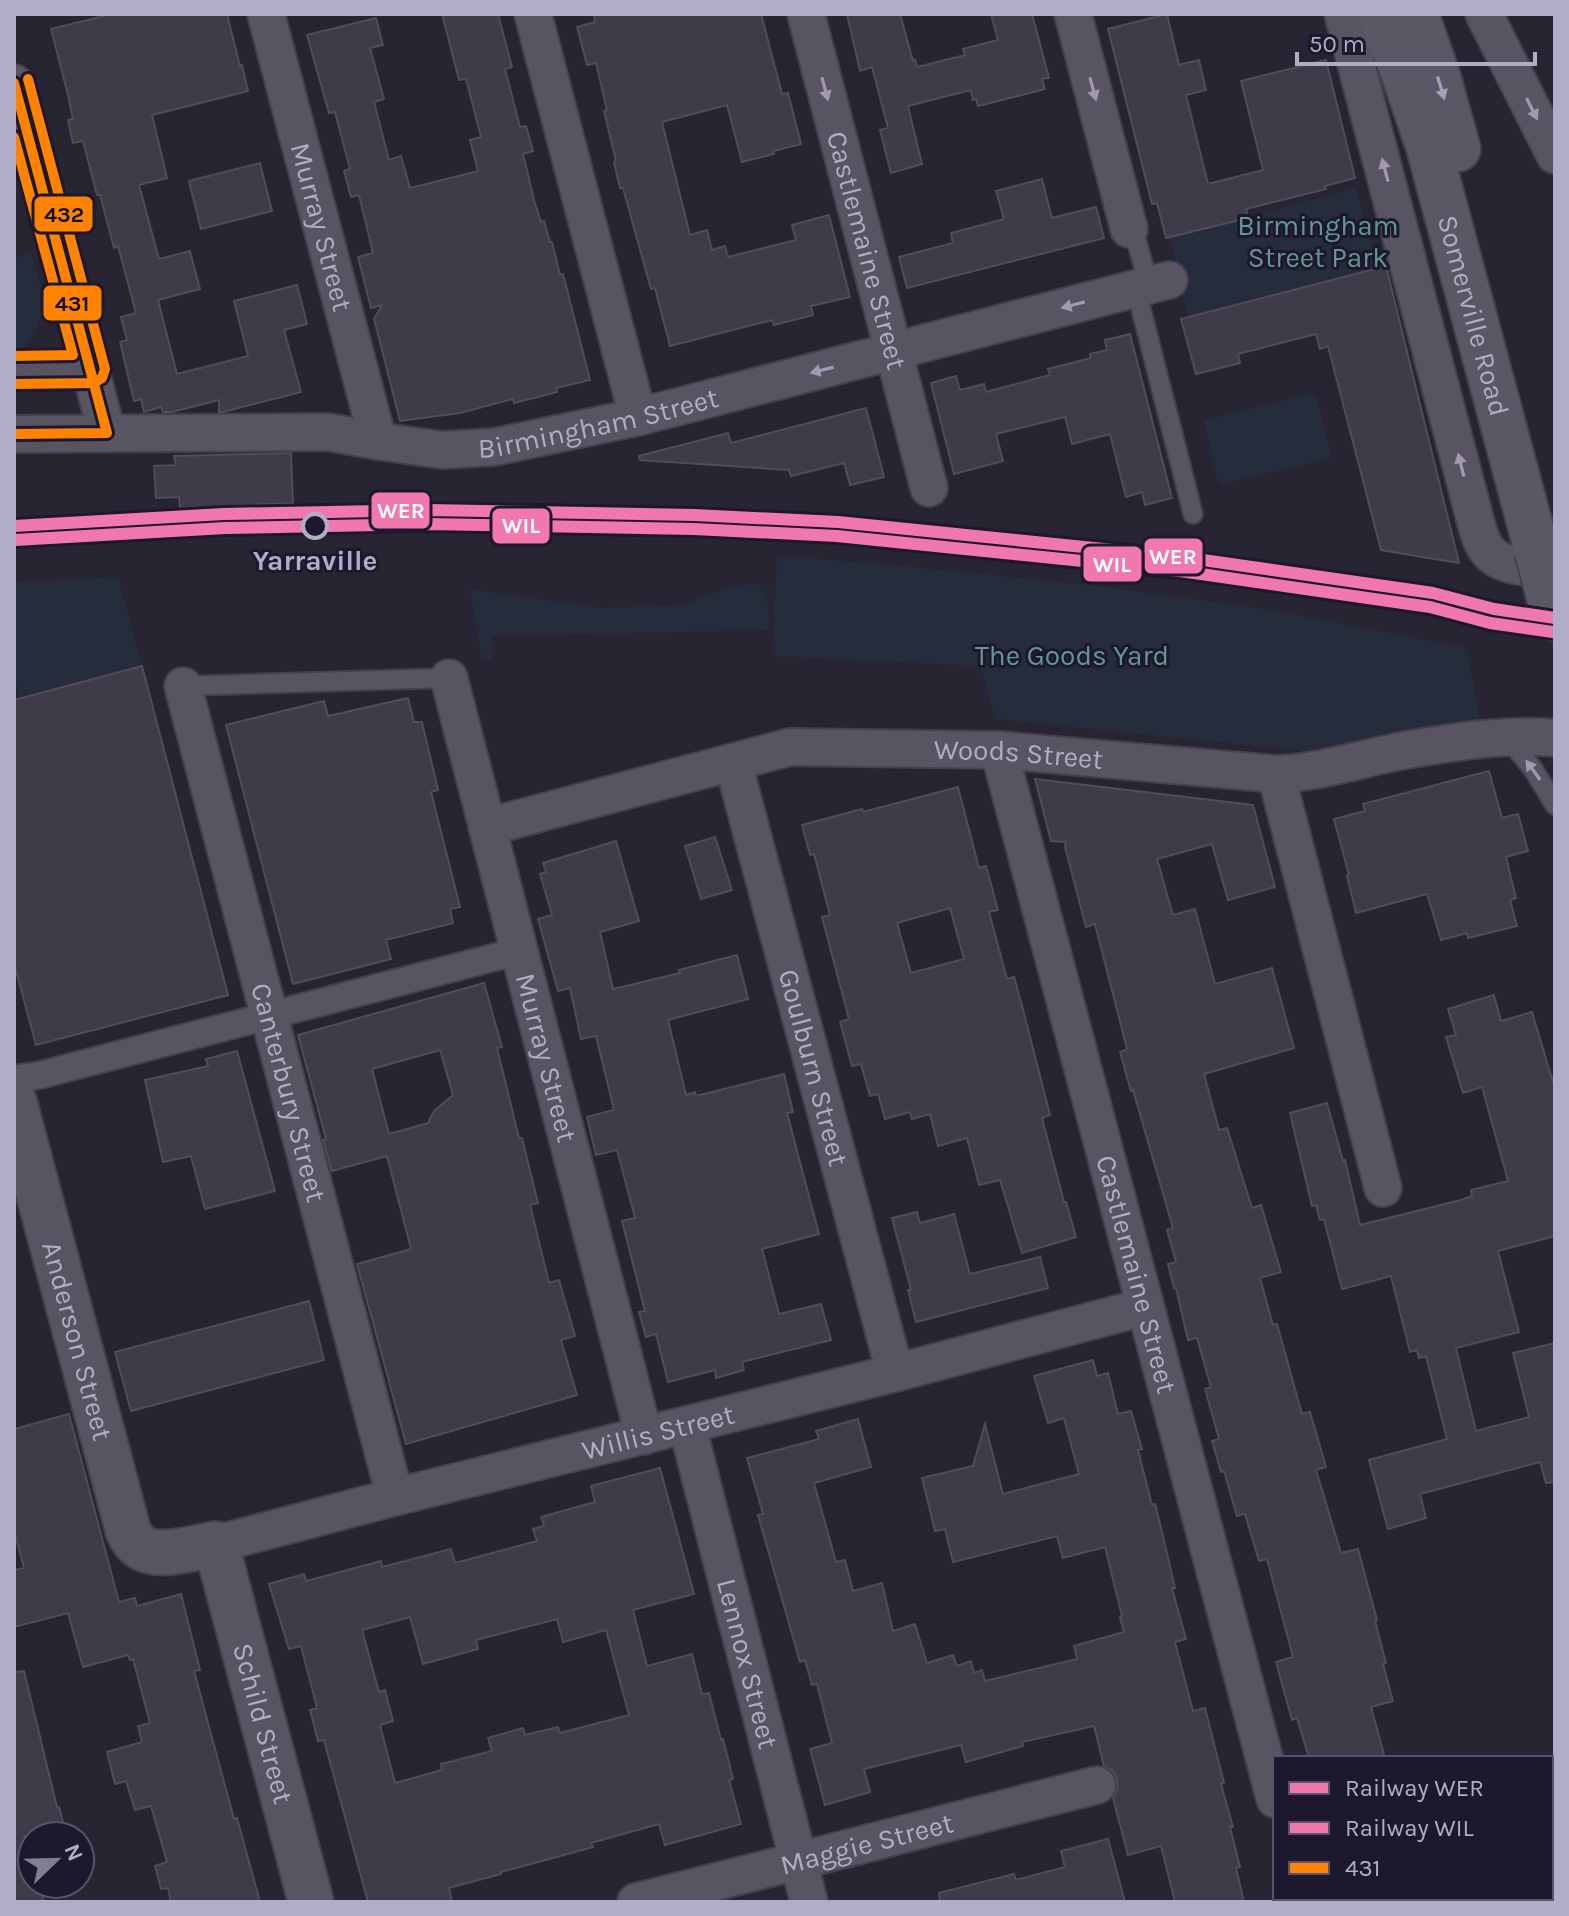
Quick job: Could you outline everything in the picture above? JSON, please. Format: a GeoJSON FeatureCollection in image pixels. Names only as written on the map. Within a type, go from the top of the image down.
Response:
{"type":"FeatureCollection","features":[{"type":"Feature","properties":{"kind":"main road","name":"Somerville Road"},"geometry":{"type":"LineString","coordinates":[[1380,14],[1433,161],[1546,561],[1555,620]]}},
{"type":"Feature","properties":{"kind":"main road","name":"Somerville Road"},"geometry":{"type":"LineString","coordinates":[[1416,14],[1446,102],[1555,511]]}},
{"type":"Feature","properties":{"kind":"street","name":"Murray Street"},"geometry":{"type":"LineString","coordinates":[[266,14],[378,441]]}},
{"type":"Feature","properties":{"kind":"street"},"geometry":{"type":"LineString","coordinates":[[533,14],[638,417]]}},
{"type":"Feature","properties":{"kind":"street","name":"Castlemaine Street"},"geometry":{"type":"LineString","coordinates":[[806,14],[929,488]]}},
{"type":"Feature","properties":{"kind":"street"},"geometry":{"type":"LineString","coordinates":[[1073,14],[1129,229]]}},
{"type":"Feature","properties":{"kind":"street","name":"Somerville Road"},"geometry":{"type":"LineString","coordinates":[[1343,14],[1482,540],[1489,553],[1502,562],[1546,561]]}},
{"type":"Feature","properties":{"kind":"street"},"geometry":{"type":"LineString","coordinates":[[1484,14],[1555,155]]}},
{"type":"Feature","properties":{"kind":"street"},"geometry":{"type":"LineString","coordinates":[[16,100],[107,433]]}},
{"type":"Feature","properties":{"kind":"street","name":"Birmingham Street"},"geometry":{"type":"LineString","coordinates":[[14,434],[328,432],[442,450],[494,447],[638,417],[1151,285]]}},
{"type":"Feature","properties":{"kind":"street","name":"Murray Street"},"geometry":{"type":"LineString","coordinates":[[449,678],[644,1436]]}},
{"type":"Feature","properties":{"kind":"street","name":"Canterbury Street"},"geometry":{"type":"LineString","coordinates":[[183,686],[395,1497]]}},
{"type":"Feature","properties":{"kind":"street","name":"Woods Street"},"geometry":{"type":"LineString","coordinates":[[487,827],[790,747],[999,750],[1276,774],[1327,768],[1397,752],[1508,738],[1555,738]]}},
{"type":"Feature","properties":{"kind":"street","name":"Castlemaine Street"},"geometry":{"type":"LineString","coordinates":[[999,750],[1273,1791]]}},
{"type":"Feature","properties":{"kind":"street","name":"Goulburn Street"},"geometry":{"type":"LineString","coordinates":[[733,762],[895,1373]]}},
{"type":"Feature","properties":{"kind":"street"},"geometry":{"type":"LineString","coordinates":[[1276,774],[1383,1188]]}},
{"type":"Feature","properties":{"kind":"street"},"geometry":{"type":"LineString","coordinates":[[14,1079],[35,1077],[519,951]]}},
{"type":"Feature","properties":{"kind":"street","name":"Anderson Street"},"geometry":{"type":"LineString","coordinates":[[14,1101],[128,1530],[143,1549],[169,1552]]}},
{"type":"Feature","properties":{"kind":"street","name":"Willis Street"},"geometry":{"type":"LineString","coordinates":[[169,1552],[216,1544],[1144,1307]]}},
{"type":"Feature","properties":{"kind":"street","name":"Lennox Street"},"geometry":{"type":"LineString","coordinates":[[687,1425],[809,1902]]}},
{"type":"Feature","properties":{"kind":"street","name":"Schild Street"},"geometry":{"type":"LineString","coordinates":[[216,1544],[311,1902]]}},
{"type":"Feature","properties":{"kind":"street","name":"Maggie Street"},"geometry":{"type":"LineString","coordinates":[[636,1902],[1097,1785]]}},
{"type":"Feature","properties":{"kind":"lane"},"geometry":{"type":"LineString","coordinates":[[1129,229],[1136,239],[1151,285],[1193,514]]}},
{"type":"Feature","properties":{"kind":"lane"},"geometry":{"type":"LineString","coordinates":[[14,370],[91,369]]}},
{"type":"Feature","properties":{"kind":"lane"},"geometry":{"type":"LineString","coordinates":[[183,686],[449,678]]}},
{"type":"Feature","properties":{"kind":"lane"},"geometry":{"type":"LineString","coordinates":[[1508,738],[1533,769],[1555,805]]}},
{"type":"Feature","properties":{"kind":"green space","name":"Birmingham Street Park"},"geometry":{"type":"Polygon","coordinates":[[[1356,188],[1378,268],[1188,317],[1170,237],[1356,188]]]}},
{"type":"Feature","properties":{"kind":"green space"},"geometry":{"type":"Polygon","coordinates":[[[31,253],[42,293],[42,312],[28,343],[14,355],[14,258],[31,253]]]}},
{"type":"Feature","properties":{"kind":"green space"},"geometry":{"type":"Polygon","coordinates":[[[1316,393],[1332,458],[1219,485],[1203,420],[1316,393]]]}},
{"type":"Feature","properties":{"kind":"green space","name":"The Goods Yard"},"geometry":{"type":"Polygon","coordinates":[[[777,556],[1089,585],[1271,610],[1467,648],[1480,722],[1312,752],[996,719],[980,666],[772,656],[777,556]]]}},
{"type":"Feature","properties":{"kind":"green space"},"geometry":{"type":"Polygon","coordinates":[[[118,577],[142,666],[20,698],[14,673],[14,582],[118,577]]]}},
{"type":"Feature","properties":{"kind":"green space"},"geometry":{"type":"Polygon","coordinates":[[[758,584],[769,611],[770,630],[492,636],[492,659],[482,659],[470,589],[601,608],[684,605],[733,586],[758,584]]]}},
{"type":"Feature","properties":{"kind":"building"},"geometry":{"type":"Polygon","coordinates":[[[112,14],[227,14],[248,91],[152,115],[167,178],[139,185],[159,259],[190,251],[200,289],[158,300],[177,374],[248,356],[234,301],[297,285],[307,324],[284,330],[301,392],[223,412],[219,412],[219,400],[172,412],[163,412],[161,407],[144,412],[141,399],[134,401],[120,342],[127,340],[121,317],[136,313],[118,246],[114,248],[83,141],[73,143],[68,120],[73,119],[51,29],[112,14]]]}},
{"type":"Feature","properties":{"kind":"building"},"geometry":{"type":"Polygon","coordinates":[[[442,14],[498,14],[512,67],[505,69],[520,127],[526,126],[533,151],[523,154],[534,200],[552,242],[560,275],[563,274],[590,380],[514,403],[513,399],[460,413],[400,421],[374,319],[382,305],[371,308],[358,257],[373,253],[359,195],[351,197],[344,171],[350,169],[335,112],[329,113],[307,35],[376,18],[383,45],[370,48],[384,99],[374,102],[389,160],[401,156],[410,188],[478,171],[470,140],[481,137],[466,79],[459,80],[442,14]]]}},
{"type":"Feature","properties":{"kind":"building"},"geometry":{"type":"Polygon","coordinates":[[[594,14],[761,14],[782,94],[788,93],[801,144],[742,162],[727,105],[662,122],[690,235],[707,230],[712,250],[725,246],[728,257],[796,240],[792,225],[829,215],[850,297],[811,306],[813,315],[774,325],[772,320],[670,346],[655,288],[651,289],[623,188],[620,188],[596,63],[587,65],[577,27],[595,22],[594,14]]]}},
{"type":"Feature","properties":{"kind":"building"},"geometry":{"type":"Polygon","coordinates":[[[847,14],[900,14],[917,67],[965,55],[963,49],[998,40],[991,14],[1032,14],[1049,78],[1042,79],[1045,89],[978,106],[971,90],[908,106],[922,164],[891,173],[880,130],[888,128],[872,67],[860,71],[847,14]]]}},
{"type":"Feature","properties":{"kind":"building"},"geometry":{"type":"Polygon","coordinates":[[[1167,14],[1179,65],[1199,60],[1206,90],[1186,95],[1208,184],[1263,170],[1241,81],[1326,60],[1355,178],[1325,186],[1326,189],[1246,209],[1248,218],[1166,238],[1157,203],[1152,204],[1108,29],[1167,14]]]}},
{"type":"Feature","properties":{"kind":"building"},"geometry":{"type":"Polygon","coordinates":[[[260,163],[272,211],[201,229],[189,181],[260,163]]]}},
{"type":"Feature","properties":{"kind":"building"},"geometry":{"type":"Polygon","coordinates":[[[1042,179],[1052,218],[1096,207],[1104,238],[907,288],[899,257],[953,243],[951,233],[1004,219],[996,191],[1042,179]]]}},
{"type":"Feature","properties":{"kind":"building"},"geometry":{"type":"Polygon","coordinates":[[[1386,266],[1459,563],[1381,550],[1328,346],[1320,349],[1316,334],[1238,354],[1240,363],[1196,374],[1181,319],[1386,266]]]}},
{"type":"Feature","properties":{"kind":"building"},"geometry":{"type":"Polygon","coordinates":[[[1130,334],[1172,498],[1145,505],[1142,492],[1126,497],[1110,434],[1072,444],[1065,417],[996,434],[1003,461],[954,474],[931,383],[956,376],[960,390],[984,384],[986,392],[1050,375],[1048,369],[1091,358],[1090,354],[1107,350],[1105,340],[1130,334]]]}},
{"type":"Feature","properties":{"kind":"building"},"geometry":{"type":"Polygon","coordinates":[[[866,408],[884,477],[850,485],[844,463],[791,476],[789,470],[640,460],[639,456],[728,433],[731,443],[866,408]]]}},
{"type":"Feature","properties":{"kind":"building"},"geometry":{"type":"Polygon","coordinates":[[[291,453],[293,503],[180,508],[179,497],[156,498],[154,466],[176,465],[174,456],[291,453]]]}},
{"type":"Feature","properties":{"kind":"building"},"geometry":{"type":"Polygon","coordinates":[[[142,666],[228,995],[36,1045],[14,963],[14,700],[142,666]]]}},
{"type":"Feature","properties":{"kind":"building"},"geometry":{"type":"Polygon","coordinates":[[[408,698],[414,722],[422,722],[438,790],[431,792],[460,907],[450,909],[453,923],[386,940],[391,959],[293,984],[226,725],[324,701],[328,716],[408,698]]]}},
{"type":"Feature","properties":{"kind":"building"},"geometry":{"type":"Polygon","coordinates":[[[1489,771],[1502,818],[1518,814],[1528,851],[1506,857],[1516,898],[1510,900],[1517,926],[1468,938],[1467,933],[1441,940],[1427,894],[1356,913],[1334,819],[1365,811],[1363,804],[1489,771]]]}},
{"type":"Feature","properties":{"kind":"building"},"geometry":{"type":"Polygon","coordinates":[[[1035,779],[1253,805],[1275,887],[1228,900],[1212,844],[1157,859],[1173,915],[1195,909],[1215,984],[1272,968],[1294,1048],[1204,1074],[1219,1130],[1227,1128],[1252,1208],[1261,1205],[1281,1272],[1260,1278],[1273,1325],[1277,1324],[1302,1414],[1310,1412],[1326,1467],[1316,1470],[1341,1553],[1358,1549],[1377,1620],[1386,1663],[1383,1664],[1393,1701],[1371,1707],[1384,1756],[1308,1756],[1297,1718],[1292,1720],[1276,1662],[1293,1657],[1267,1559],[1259,1561],[1245,1514],[1237,1516],[1212,1441],[1219,1439],[1205,1389],[1211,1387],[1197,1338],[1188,1340],[1174,1288],[1168,1264],[1176,1262],[1167,1230],[1173,1228],[1120,1052],[1127,1049],[1095,924],[1086,927],[1066,842],[1051,841],[1035,779]]]}},
{"type":"Feature","properties":{"kind":"building"},"geometry":{"type":"Polygon","coordinates":[[[958,787],[979,868],[986,866],[998,910],[989,912],[1007,979],[1014,977],[1021,1002],[1050,1115],[1042,1118],[1076,1237],[1022,1253],[1000,1180],[979,1185],[967,1138],[938,1146],[930,1114],[912,1119],[910,1112],[885,1119],[878,1094],[870,1096],[861,1064],[852,1066],[840,1022],[849,1019],[822,917],[830,915],[814,854],[810,855],[802,825],[862,809],[863,812],[958,787]],[[950,908],[897,923],[911,973],[964,959],[950,908]]]}},
{"type":"Feature","properties":{"kind":"building"},"geometry":{"type":"Polygon","coordinates":[[[715,837],[732,890],[701,899],[685,846],[715,837]]]}},
{"type":"Feature","properties":{"kind":"building"},"geometry":{"type":"Polygon","coordinates":[[[616,841],[639,921],[600,932],[613,989],[737,955],[748,999],[668,1020],[686,1095],[695,1092],[696,1096],[784,1074],[793,1112],[787,1113],[819,1234],[762,1249],[779,1314],[821,1304],[831,1340],[742,1362],[744,1370],[716,1378],[715,1370],[668,1382],[656,1334],[646,1337],[639,1312],[645,1311],[622,1221],[635,1218],[617,1150],[596,1155],[587,1117],[614,1110],[596,1036],[581,1039],[570,988],[558,991],[538,919],[552,915],[540,874],[546,872],[543,863],[616,841]]]}},
{"type":"Feature","properties":{"kind":"building"},"geometry":{"type":"Polygon","coordinates":[[[484,983],[502,1047],[497,1048],[519,1138],[522,1138],[538,1203],[530,1205],[549,1283],[559,1280],[575,1336],[561,1340],[577,1395],[406,1444],[357,1264],[411,1249],[387,1156],[332,1171],[298,1035],[484,983]],[[440,1050],[372,1069],[389,1134],[428,1123],[434,1111],[453,1095],[440,1050]]]}},
{"type":"Feature","properties":{"kind":"building"},"geometry":{"type":"Polygon","coordinates":[[[1494,995],[1501,1021],[1532,1012],[1555,1089],[1555,1236],[1498,1251],[1519,1332],[1456,1348],[1476,1431],[1529,1417],[1513,1353],[1555,1343],[1555,1482],[1546,1483],[1540,1462],[1420,1494],[1426,1518],[1388,1529],[1369,1460],[1447,1439],[1426,1356],[1419,1358],[1417,1350],[1410,1352],[1391,1276],[1342,1289],[1324,1219],[1320,1220],[1316,1205],[1312,1206],[1290,1113],[1327,1103],[1345,1160],[1360,1225],[1461,1200],[1472,1196],[1471,1190],[1508,1181],[1482,1087],[1463,1093],[1446,1037],[1456,1035],[1448,1009],[1494,995]]]}},
{"type":"Feature","properties":{"kind":"building"},"geometry":{"type":"Polygon","coordinates":[[[237,1051],[275,1191],[205,1209],[191,1156],[163,1162],[145,1080],[208,1066],[206,1059],[237,1051]]]}},
{"type":"Feature","properties":{"kind":"building"},"geometry":{"type":"Polygon","coordinates":[[[917,1212],[920,1223],[954,1214],[970,1274],[1040,1257],[1048,1288],[916,1322],[892,1218],[917,1212]]]}},
{"type":"Feature","properties":{"kind":"building"},"geometry":{"type":"Polygon","coordinates":[[[309,1301],[324,1360],[131,1411],[115,1352],[309,1301]]]}},
{"type":"Feature","properties":{"kind":"building"},"geometry":{"type":"Polygon","coordinates":[[[1093,1360],[1097,1376],[1108,1373],[1118,1414],[1131,1411],[1142,1449],[1138,1450],[1152,1505],[1155,1504],[1186,1639],[1175,1642],[1193,1711],[1205,1708],[1233,1827],[1230,1827],[1240,1867],[1236,1868],[1244,1902],[1175,1902],[1161,1846],[1128,1855],[1113,1798],[1117,1779],[1113,1771],[1104,1766],[1094,1726],[1022,1742],[1023,1746],[966,1762],[961,1745],[864,1769],[870,1792],[825,1805],[810,1749],[832,1743],[817,1684],[812,1685],[805,1660],[800,1662],[758,1515],[763,1514],[747,1458],[819,1439],[816,1431],[858,1419],[871,1467],[814,1483],[836,1562],[845,1560],[853,1591],[882,1583],[893,1631],[915,1624],[927,1663],[953,1655],[957,1666],[971,1661],[974,1673],[982,1670],[985,1681],[1077,1659],[1074,1646],[1124,1632],[1105,1547],[1063,1558],[1057,1536],[953,1562],[945,1529],[935,1531],[922,1478],[973,1466],[985,1424],[1003,1494],[1079,1474],[1064,1418],[1048,1423],[1034,1376],[1093,1360]]]}},
{"type":"Feature","properties":{"kind":"building"},"geometry":{"type":"Polygon","coordinates":[[[69,1414],[119,1602],[135,1598],[137,1606],[181,1594],[200,1670],[194,1671],[260,1902],[171,1902],[168,1888],[161,1889],[155,1866],[167,1862],[151,1806],[135,1810],[126,1781],[115,1784],[107,1752],[142,1742],[138,1726],[150,1723],[133,1659],[130,1660],[128,1655],[83,1667],[68,1613],[14,1627],[14,1570],[24,1568],[14,1530],[14,1429],[69,1414]]]}},
{"type":"Feature","properties":{"kind":"building"},"geometry":{"type":"Polygon","coordinates":[[[660,1468],[694,1594],[633,1610],[647,1666],[692,1654],[702,1694],[709,1693],[723,1739],[733,1779],[729,1780],[741,1824],[665,1845],[659,1824],[591,1843],[593,1847],[449,1888],[452,1902],[368,1902],[324,1740],[318,1741],[310,1710],[317,1708],[301,1646],[289,1649],[269,1584],[304,1574],[306,1581],[381,1561],[382,1567],[451,1549],[455,1563],[537,1541],[533,1529],[544,1526],[541,1517],[595,1502],[591,1486],[660,1468]],[[410,1617],[362,1630],[379,1692],[385,1690],[393,1721],[380,1725],[395,1783],[442,1770],[441,1764],[492,1751],[488,1738],[523,1728],[525,1735],[558,1727],[560,1733],[629,1715],[606,1630],[563,1642],[557,1619],[476,1640],[478,1649],[423,1664],[410,1617]]]}},
{"type":"Feature","properties":{"kind":"building"},"geometry":{"type":"Polygon","coordinates":[[[24,1671],[63,1820],[16,1820],[16,1900],[44,1902],[14,1902],[14,1672],[24,1671]]]}},
{"type":"Feature","properties":{"kind":"building"},"geometry":{"type":"Polygon","coordinates":[[[1108,1839],[1125,1902],[940,1902],[939,1893],[1014,1874],[1016,1880],[1065,1867],[1061,1851],[1108,1839]]]}},
{"type":"Feature","properties":{"kind":"rail line","name":"WER"},"geometry":{"type":"LineString","coordinates":[[14,526],[224,514],[429,510],[694,515],[838,522],[1182,557],[1433,593],[1494,609],[1555,618]]}},
{"type":"Feature","properties":{"kind":"rail line","name":"WIL"},"geometry":{"type":"LineString","coordinates":[[15,540],[225,528],[429,524],[694,529],[837,536],[1180,571],[1430,607],[1490,623],[1553,632]]}},
{"type":"Feature","properties":{"kind":"transit line","name":"432"},"geometry":{"type":"LineString","coordinates":[[14,384],[94,383],[102,378],[105,369],[28,79]]}},
{"type":"Feature","properties":{"kind":"transit line","name":"431"},"geometry":{"type":"LineString","coordinates":[[14,83],[107,433],[14,434]]}},
{"type":"Feature","properties":{"kind":"transit line"},"geometry":{"type":"LineString","coordinates":[[14,137],[73,355],[14,356]]}},
{"type":"Feature","properties":{"kind":"place","name":"Yarraville"},"geometry":{"type":"Point","coordinates":[315,526]}}]}
